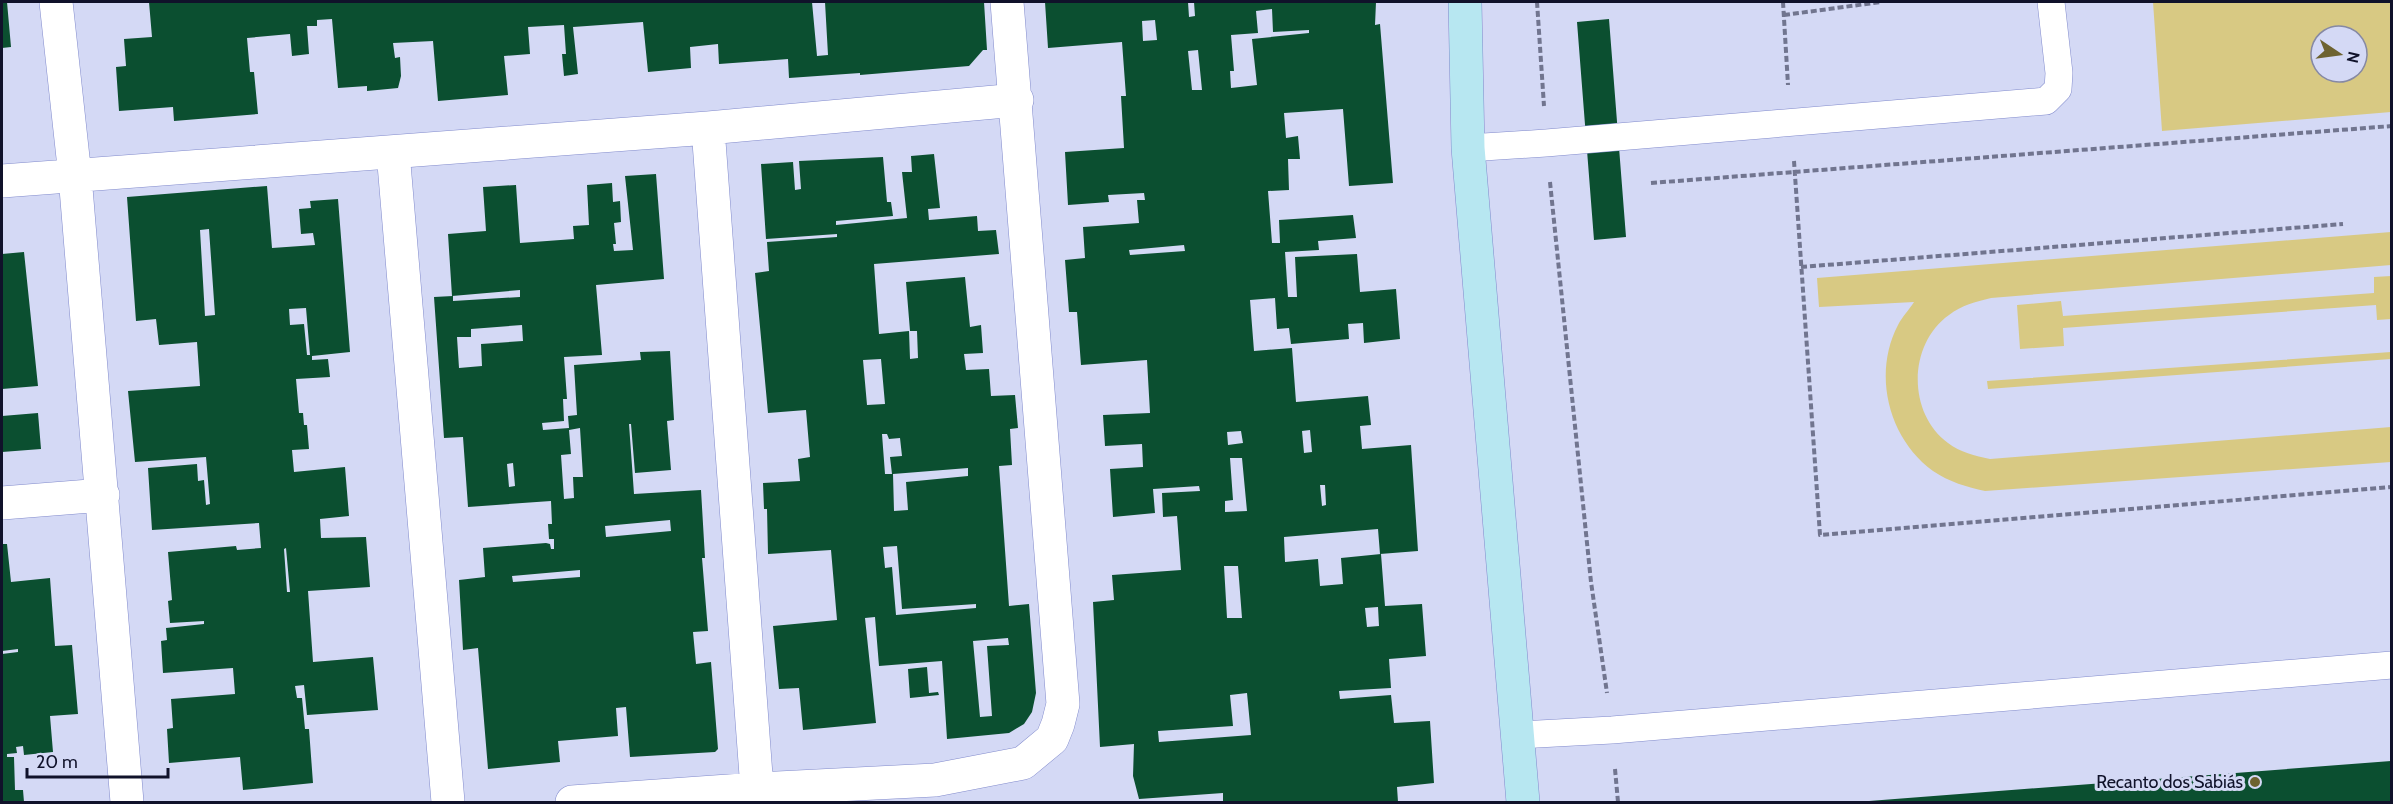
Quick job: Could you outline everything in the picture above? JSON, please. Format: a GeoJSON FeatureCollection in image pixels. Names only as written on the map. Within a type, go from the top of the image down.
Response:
{"type":"FeatureCollection","features":[{"type":"Feature","properties":{"kind":"main road"},"geometry":{"type":"LineString","coordinates":[[1465,2],[1468,148],[1523,802]]}},
{"type":"Feature","properties":{"kind":"street"},"geometry":{"type":"LineString","coordinates":[[56,2],[75,176],[127,802]]}},
{"type":"Feature","properties":{"kind":"street"},"geometry":{"type":"LineString","coordinates":[[572,802],[757,789],[936,791],[1023,763],[1052,739],[1063,704],[1017,100],[1007,2]]}},
{"type":"Feature","properties":{"kind":"street"},"geometry":{"type":"LineString","coordinates":[[2,181],[708,128],[1017,100]]}},
{"type":"Feature","properties":{"kind":"street"},"geometry":{"type":"LineString","coordinates":[[708,128],[757,789]]}},
{"type":"Feature","properties":{"kind":"street"},"geometry":{"type":"LineString","coordinates":[[393,152],[448,802]]}},
{"type":"Feature","properties":{"kind":"street"},"geometry":{"type":"LineString","coordinates":[[2,503],[103,495]]}},
{"type":"Feature","properties":{"kind":"lane"},"geometry":{"type":"LineString","coordinates":[[1468,148],[2046,100],[2058,89],[2051,2]]}},
{"type":"Feature","properties":{"kind":"lane"},"geometry":{"type":"LineString","coordinates":[[1518,735],[1612,730],[2391,665]]}},
{"type":"Feature","properties":{"kind":"path"},"geometry":{"type":"LineString","coordinates":[[1537,2],[1546,143],[1591,582],[1612,730],[1618,802]]}},
{"type":"Feature","properties":{"kind":"path"},"geometry":{"type":"LineString","coordinates":[[1783,2],[1820,535],[2391,487]]}},
{"type":"Feature","properties":{"kind":"path"},"geometry":{"type":"LineString","coordinates":[[1784,15],[1881,2]]}},
{"type":"Feature","properties":{"kind":"path"},"geometry":{"type":"LineString","coordinates":[[1651,183],[2391,126]]}},
{"type":"Feature","properties":{"kind":"path"},"geometry":{"type":"LineString","coordinates":[[1801,267],[2343,224]]}},
{"type":"Feature","properties":{"kind":"shaded area"},"geometry":{"type":"Polygon","coordinates":[[[2153,2],[2391,2],[2391,112],[2162,131],[2153,2]]]}},
{"type":"Feature","properties":{"kind":"shaded area"},"geometry":{"type":"Polygon","coordinates":[[[2391,232],[2391,265],[1991,298],[1974,302],[1949,315],[1936,328],[1926,343],[1920,360],[1918,379],[1919,397],[1925,414],[1935,430],[1958,449],[1990,459],[2391,427],[2391,462],[1985,491],[1972,488],[1939,475],[1918,458],[1905,442],[1889,405],[1886,364],[1890,344],[1900,322],[1914,302],[1819,307],[1817,278],[2391,232]]]}},
{"type":"Feature","properties":{"kind":"shaded area"},"geometry":{"type":"Polygon","coordinates":[[[2391,276],[2391,319],[2377,320],[2376,305],[2063,328],[2064,346],[2020,349],[2017,305],[2061,301],[2063,316],[2374,293],[2374,277],[2391,276]]]}},
{"type":"Feature","properties":{"kind":"shaded area"},"geometry":{"type":"Polygon","coordinates":[[[2391,352],[2391,359],[1988,389],[1987,381],[2391,352]]]}},
{"type":"Feature","properties":{"kind":"building"},"geometry":{"type":"Polygon","coordinates":[[[2,2],[7,2],[11,47],[2,48],[2,2]]]}},
{"type":"Feature","properties":{"kind":"building"},"geometry":{"type":"Polygon","coordinates":[[[149,2],[812,2],[817,56],[828,55],[825,2],[984,2],[987,50],[983,50],[969,66],[789,78],[788,59],[719,64],[718,44],[690,47],[691,68],[648,72],[643,22],[573,27],[578,74],[564,76],[562,54],[566,54],[564,25],[528,27],[530,54],[504,56],[508,95],[438,101],[433,41],[393,43],[395,58],[400,57],[401,76],[398,88],[367,91],[367,86],[338,88],[332,19],[317,20],[317,26],[307,26],[309,54],[292,56],[290,34],[247,38],[250,72],[254,72],[258,114],[174,121],[173,107],[119,111],[116,67],[126,66],[124,39],[152,37],[149,2]]]}},
{"type":"Feature","properties":{"kind":"building"},"geometry":{"type":"Polygon","coordinates":[[[1045,2],[1188,2],[1189,17],[1195,16],[1194,2],[1376,2],[1375,25],[1380,24],[1393,183],[1349,186],[1343,109],[1284,113],[1286,138],[1298,136],[1300,159],[1288,159],[1289,190],[1268,191],[1272,243],[1280,243],[1279,220],[1353,215],[1356,238],[1318,241],[1319,250],[1285,252],[1288,297],[1297,297],[1295,257],[1357,254],[1360,292],[1396,289],[1400,339],[1364,343],[1363,323],[1348,324],[1349,339],[1291,344],[1289,328],[1277,329],[1275,298],[1250,300],[1254,351],[1292,348],[1296,402],[1368,396],[1371,425],[1360,426],[1362,449],[1411,445],[1418,551],[1380,554],[1378,529],[1284,537],[1285,562],[1318,559],[1320,586],[1343,584],[1341,558],[1381,554],[1385,606],[1422,604],[1426,656],[1389,659],[1391,688],[1339,691],[1340,699],[1391,695],[1394,723],[1430,721],[1434,783],[1397,787],[1398,802],[1223,802],[1223,793],[1139,799],[1133,776],[1134,744],[1100,747],[1093,602],[1114,600],[1112,575],[1181,570],[1177,516],[1163,517],[1162,493],[1200,491],[1199,486],[1153,489],[1155,513],[1113,517],[1110,469],[1143,467],[1142,444],[1105,446],[1103,415],[1150,413],[1147,360],[1081,365],[1077,312],[1069,312],[1065,260],[1085,258],[1083,227],[1139,223],[1137,200],[1145,200],[1144,193],[1108,195],[1109,202],[1068,205],[1065,152],[1124,148],[1121,96],[1126,96],[1122,42],[1048,48],[1045,2]],[[1272,9],[1256,11],[1258,33],[1231,35],[1234,71],[1230,71],[1231,88],[1257,85],[1252,39],[1309,33],[1309,30],[1273,32],[1272,9]],[[1155,20],[1142,21],[1143,41],[1157,40],[1155,20]],[[1198,50],[1188,51],[1192,90],[1202,90],[1198,50]],[[1184,245],[1129,250],[1130,255],[1185,251],[1184,245]],[[1310,430],[1302,431],[1304,453],[1312,452],[1310,430]],[[1241,431],[1227,432],[1228,445],[1243,443],[1241,431]],[[1230,458],[1233,500],[1225,501],[1225,512],[1247,511],[1242,458],[1230,458]],[[1320,485],[1322,506],[1326,505],[1325,485],[1320,485]],[[1224,566],[1227,618],[1242,618],[1238,566],[1224,566]],[[1378,607],[1365,608],[1367,627],[1379,626],[1378,607]],[[1247,693],[1230,695],[1233,726],[1158,731],[1159,742],[1251,735],[1247,693]]]}},
{"type":"Feature","properties":{"kind":"building"},"geometry":{"type":"Polygon","coordinates":[[[1609,19],[1626,237],[1594,240],[1577,22],[1609,19]]]}},
{"type":"Feature","properties":{"kind":"building"},"geometry":{"type":"Polygon","coordinates":[[[934,154],[940,208],[928,209],[929,220],[977,216],[978,231],[996,230],[999,254],[874,264],[879,334],[909,331],[910,359],[918,358],[917,331],[910,331],[906,282],[965,277],[970,327],[981,325],[983,353],[964,354],[966,370],[989,369],[991,396],[1015,395],[1018,428],[1010,429],[1012,465],[999,466],[1009,606],[1029,604],[1036,693],[1032,712],[1024,724],[1009,733],[947,739],[942,661],[879,666],[875,617],[865,618],[876,723],[803,730],[799,688],[779,689],[773,626],[837,620],[831,550],[768,554],[767,509],[764,509],[763,483],[800,481],[798,459],[810,457],[806,410],[768,413],[755,273],[769,271],[767,242],[837,237],[837,234],[766,239],[761,164],[793,162],[795,190],[801,189],[799,161],[883,157],[887,202],[891,202],[893,216],[836,221],[836,225],[907,218],[902,172],[912,172],[911,156],[934,154]],[[881,359],[863,360],[867,405],[885,404],[881,359]],[[882,434],[885,474],[892,474],[890,457],[902,456],[900,438],[889,439],[887,434],[882,434]],[[968,468],[893,474],[894,511],[908,510],[906,482],[968,476],[968,468]],[[897,546],[883,547],[885,568],[892,567],[896,615],[976,608],[976,604],[902,609],[897,546]],[[1008,638],[973,641],[980,717],[992,716],[987,646],[1009,645],[1008,638]]]}},
{"type":"Feature","properties":{"kind":"building"},"geometry":{"type":"Polygon","coordinates":[[[656,174],[664,279],[596,285],[602,355],[564,357],[567,399],[563,399],[564,421],[542,423],[543,430],[569,428],[568,416],[577,415],[574,365],[641,360],[640,352],[670,351],[674,420],[667,421],[671,470],[635,473],[631,424],[629,424],[634,494],[701,490],[705,558],[702,558],[708,631],[693,632],[696,664],[711,662],[718,749],[715,752],[630,757],[626,707],[616,708],[618,736],[558,741],[560,762],[488,769],[478,648],[463,650],[459,580],[485,577],[483,548],[546,543],[554,549],[554,539],[549,539],[548,524],[552,524],[551,501],[468,507],[463,437],[444,438],[434,297],[453,296],[453,301],[520,297],[520,290],[452,296],[448,234],[486,231],[483,187],[516,185],[520,243],[574,239],[573,226],[589,225],[587,185],[612,183],[613,202],[620,201],[621,222],[614,223],[616,244],[613,244],[614,251],[633,250],[625,176],[656,174]],[[522,325],[471,329],[471,337],[457,337],[459,368],[482,366],[481,344],[523,341],[522,325]],[[580,428],[569,430],[571,454],[561,455],[564,499],[574,498],[573,477],[583,477],[580,428]],[[513,463],[507,464],[509,487],[515,486],[513,463]],[[670,520],[605,526],[606,537],[671,531],[670,520]],[[580,570],[512,576],[513,582],[580,577],[580,570]]]}},
{"type":"Feature","properties":{"kind":"building"},"geometry":{"type":"Polygon","coordinates":[[[267,186],[272,248],[315,245],[313,233],[301,234],[299,209],[311,208],[310,201],[338,199],[350,352],[312,356],[312,360],[328,359],[330,377],[296,379],[299,413],[303,413],[304,425],[307,425],[309,449],[292,450],[294,472],[345,467],[349,516],[320,519],[321,538],[366,537],[370,587],[308,591],[313,662],[373,657],[378,710],[307,715],[304,685],[295,686],[297,698],[302,698],[305,729],[309,729],[313,783],[243,790],[240,757],[169,763],[167,729],[173,728],[171,699],[235,694],[233,668],[163,673],[161,641],[167,640],[166,628],[204,624],[204,621],[170,623],[168,601],[172,600],[168,552],[236,546],[237,550],[261,548],[259,523],[152,530],[148,468],[197,464],[198,481],[204,480],[206,505],[210,504],[206,457],[135,462],[128,391],[200,386],[197,342],[159,345],[156,319],[136,321],[127,197],[267,186]],[[209,229],[200,230],[205,316],[215,315],[209,229]],[[306,308],[289,309],[290,325],[304,324],[307,355],[310,355],[306,308]],[[286,548],[284,549],[287,592],[290,592],[286,548]]]}},
{"type":"Feature","properties":{"kind":"building"},"geometry":{"type":"Polygon","coordinates":[[[24,252],[38,386],[2,389],[2,254],[24,252]]]}},
{"type":"Feature","properties":{"kind":"building"},"geometry":{"type":"Polygon","coordinates":[[[38,413],[41,449],[2,452],[2,416],[38,413]]]}},
{"type":"Feature","properties":{"kind":"building"},"geometry":{"type":"Polygon","coordinates":[[[2,544],[7,544],[11,582],[50,578],[55,646],[72,645],[78,714],[50,716],[53,752],[24,755],[23,746],[16,747],[17,753],[7,754],[7,757],[14,757],[15,790],[23,790],[24,802],[2,802],[2,654],[18,652],[18,649],[2,651],[2,544]]]}},
{"type":"Feature","properties":{"kind":"building"},"geometry":{"type":"Polygon","coordinates":[[[927,667],[929,693],[938,692],[939,695],[910,698],[908,669],[927,667]]]}},
{"type":"Feature","properties":{"kind":"building","name":"Recanto dos Sabiás"},"geometry":{"type":"Polygon","coordinates":[[[2391,761],[2391,802],[1869,802],[1869,801],[2391,761]]]}},
{"type":"Feature","properties":{"kind":"place","name":"Recanto dos Sabiás"},"geometry":{"type":"Point","coordinates":[2255,782]}}]}
